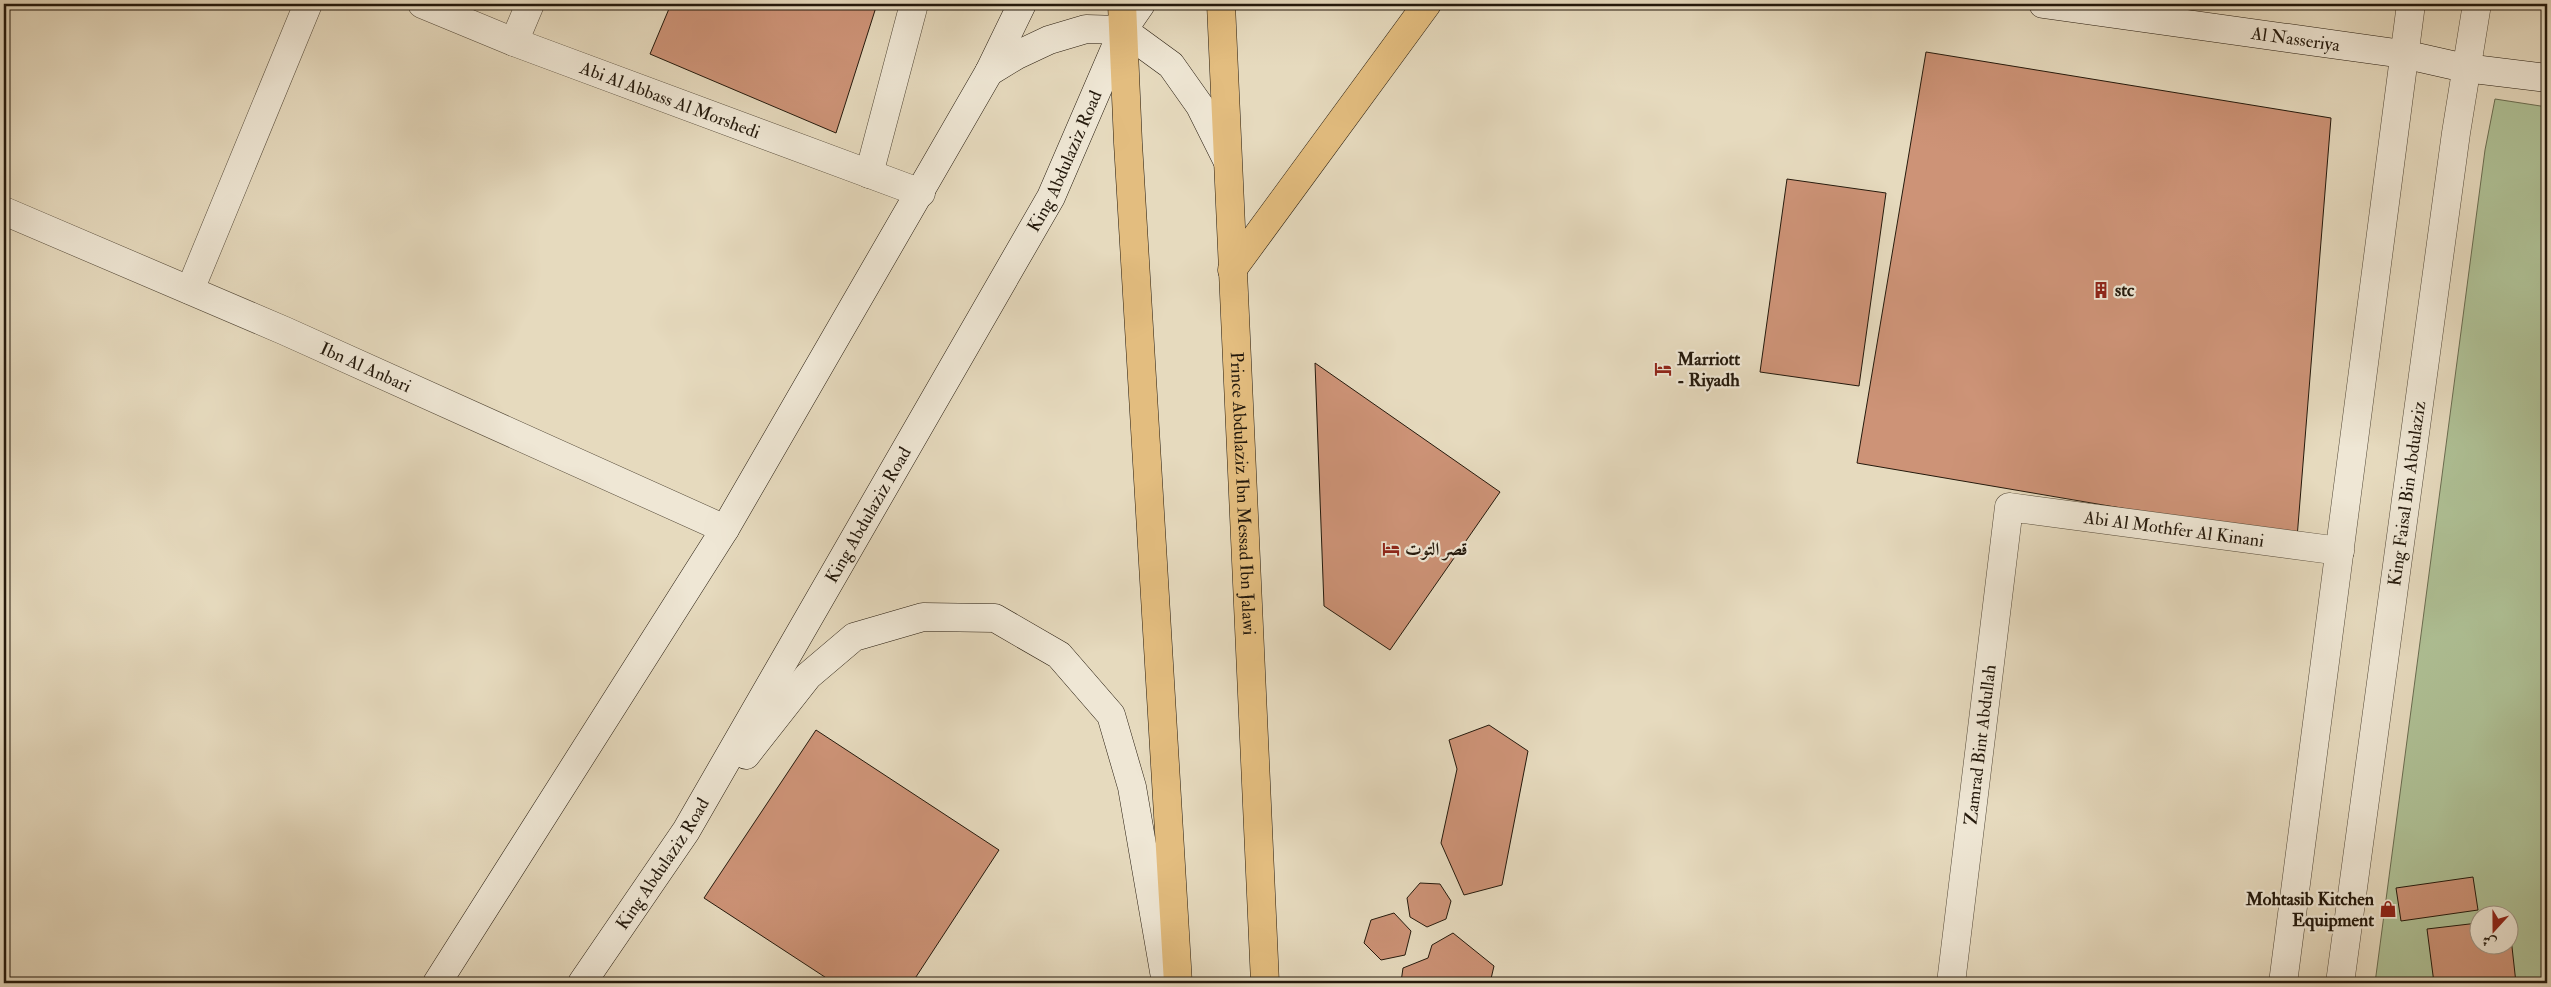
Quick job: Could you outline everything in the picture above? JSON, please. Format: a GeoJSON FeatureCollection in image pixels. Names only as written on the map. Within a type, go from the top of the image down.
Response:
{"type":"FeatureCollection","features":[{"type":"Feature","properties":{"kind":"main road","name":"Prince Abdulaziz Ibn Messad Ibn Jalawi"},"geometry":{"type":"LineString","coordinates":[[1220,4],[1265,983]]}},
{"type":"Feature","properties":{"kind":"main road"},"geometry":{"type":"LineString","coordinates":[[1232,270],[1427,4]]}},
{"type":"Feature","properties":{"kind":"main road"},"geometry":{"type":"LineString","coordinates":[[1122,17],[1178,983]]}},
{"type":"Feature","properties":{"kind":"street"},"geometry":{"type":"LineString","coordinates":[[190,290],[308,4]]}},
{"type":"Feature","properties":{"kind":"street","name":"Abi Al Abbass Al Morshedi"},"geometry":{"type":"LineString","coordinates":[[422,4],[514,42],[921,193]]}},
{"type":"Feature","properties":{"kind":"street"},"geometry":{"type":"LineString","coordinates":[[514,42],[530,4]]}},
{"type":"Feature","properties":{"kind":"street"},"geometry":{"type":"LineString","coordinates":[[869,174],[914,4]]}},
{"type":"Feature","properties":{"kind":"street"},"geometry":{"type":"LineString","coordinates":[[437,983],[725,529],[921,193],[989,72],[1022,4]]}},
{"type":"Feature","properties":{"kind":"street","name":"King Abdulaziz Road"},"geometry":{"type":"LineString","coordinates":[[582,983],[686,831],[1051,197],[1122,17],[1141,4]]}},
{"type":"Feature","properties":{"kind":"street","name":"Al Nasseriya"},"geometry":{"type":"LineString","coordinates":[[2043,4],[2404,54],[2465,68],[2547,78]]}},
{"type":"Feature","properties":{"kind":"street"},"geometry":{"type":"LineString","coordinates":[[2283,983],[2410,4]]}},
{"type":"Feature","properties":{"kind":"street","name":"King Faisal Bin Abdulaziz"},"geometry":{"type":"LineString","coordinates":[[2340,983],[2465,68],[2477,4]]}},
{"type":"Feature","properties":{"kind":"street"},"geometry":{"type":"LineString","coordinates":[[989,72],[1017,55],[1049,40],[1086,30],[1122,17],[1171,65],[1200,106],[1227,160]]}},
{"type":"Feature","properties":{"kind":"street","name":"Ibn Al Anbari"},"geometry":{"type":"LineString","coordinates":[[4,211],[190,290],[725,529]]}},
{"type":"Feature","properties":{"kind":"street","name":"Abi Al Mothfer Al Kinani"},"geometry":{"type":"LineString","coordinates":[[2009,507],[2340,551]]}},
{"type":"Feature","properties":{"kind":"street","name":"Zamrad Bint Abdullah"},"geometry":{"type":"LineString","coordinates":[[1951,983],[2009,507]]}},
{"type":"Feature","properties":{"kind":"street"},"geometry":{"type":"LineString","coordinates":[[686,831],[808,676],[854,637],[923,617],[994,618],[1059,655],[1111,715],[1132,787],[1166,983]]}},
{"type":"Feature","properties":{"kind":"green space"},"geometry":{"type":"Polygon","coordinates":[[[2495,99],[2547,107],[2547,983],[2375,983],[2485,150],[2495,99]]]}},
{"type":"Feature","properties":{"kind":"building"},"geometry":{"type":"Polygon","coordinates":[[[671,4],[877,4],[836,133],[650,54],[671,4]]]}},
{"type":"Feature","properties":{"kind":"building","name":"stc"},"geometry":{"type":"Polygon","coordinates":[[[1926,52],[2331,118],[2297,538],[1857,463],[1926,52]]]}},
{"type":"Feature","properties":{"kind":"building"},"geometry":{"type":"Polygon","coordinates":[[[1787,179],[1886,193],[1859,386],[1760,372],[1787,179]]]}},
{"type":"Feature","properties":{"kind":"building","name":"قصر التوت"},"geometry":{"type":"Polygon","coordinates":[[[1315,363],[1500,492],[1390,650],[1324,606],[1315,363]]]}},
{"type":"Feature","properties":{"kind":"building"},"geometry":{"type":"Polygon","coordinates":[[[1489,725],[1528,751],[1502,885],[1464,895],[1441,843],[1457,769],[1449,740],[1489,725]]]}},
{"type":"Feature","properties":{"kind":"building"},"geometry":{"type":"Polygon","coordinates":[[[816,730],[999,850],[912,983],[834,983],[704,898],[816,730]]]}},
{"type":"Feature","properties":{"kind":"building"},"geometry":{"type":"Polygon","coordinates":[[[2473,877],[2477,904],[2468,904],[2468,911],[2401,921],[2396,888],[2473,877]]]}},
{"type":"Feature","properties":{"kind":"building"},"geometry":{"type":"Polygon","coordinates":[[[1420,883],[1440,884],[1451,901],[1446,919],[1427,927],[1410,917],[1407,898],[1420,883]]]}},
{"type":"Feature","properties":{"kind":"building"},"geometry":{"type":"Polygon","coordinates":[[[1394,913],[1411,931],[1405,955],[1381,960],[1364,943],[1371,920],[1394,913]]]}},
{"type":"Feature","properties":{"kind":"building"},"geometry":{"type":"Polygon","coordinates":[[[2468,924],[2468,954],[2513,954],[2516,983],[2434,983],[2427,929],[2468,924]]]}},
{"type":"Feature","properties":{"kind":"building"},"geometry":{"type":"Polygon","coordinates":[[[1453,933],[1494,966],[1490,983],[1398,983],[1401,982],[1403,968],[1428,958],[1432,945],[1453,933]]]}},
{"type":"Feature","properties":{"kind":"place","name":"stc"},"geometry":{"type":"Point","coordinates":[2101,290]}},
{"type":"Feature","properties":{"kind":"place","name":"Marriott - Riyadh"},"geometry":{"type":"Point","coordinates":[1663,369]}},
{"type":"Feature","properties":{"kind":"place","name":"قصر التوت"},"geometry":{"type":"Point","coordinates":[1391,549]}},
{"type":"Feature","properties":{"kind":"place","name":"Mohtasib Kitchen Equipment"},"geometry":{"type":"Point","coordinates":[2388,909]}}]}
